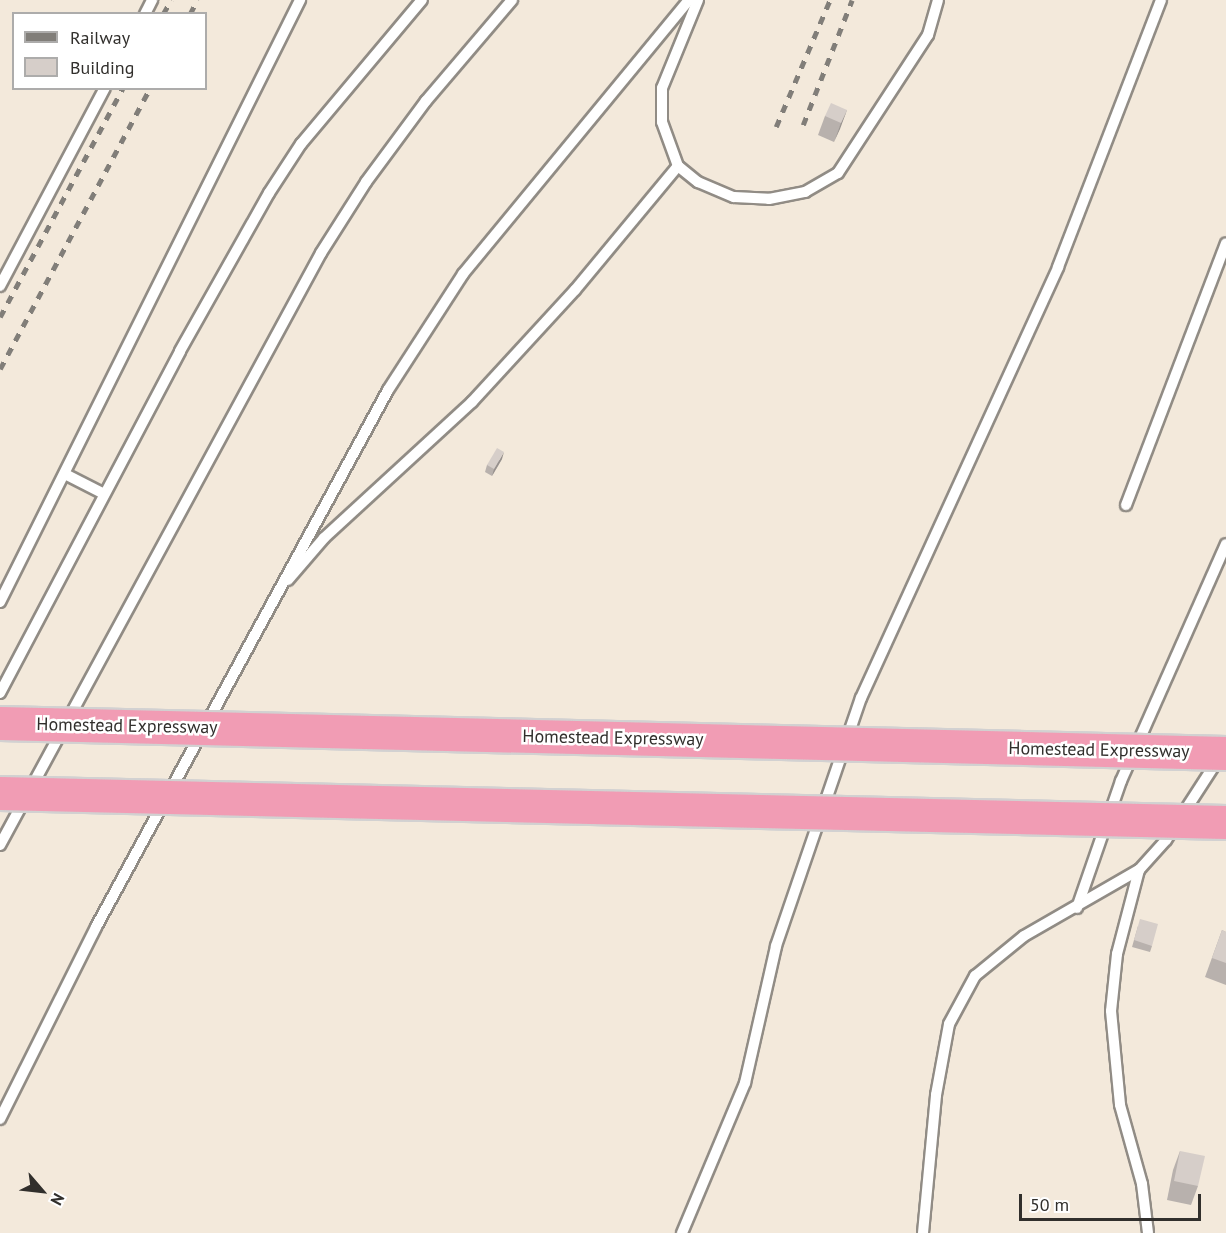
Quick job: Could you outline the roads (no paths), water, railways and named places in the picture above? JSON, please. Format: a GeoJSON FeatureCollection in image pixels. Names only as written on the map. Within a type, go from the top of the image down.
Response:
{"type":"FeatureCollection","features":[{"type":"Feature","properties":{"kind":"highway","name":"Homestead Expressway"},"geometry":{"type":"LineString","coordinates":[[0,723],[1226,753]]}},
{"type":"Feature","properties":{"kind":"highway"},"geometry":{"type":"LineString","coordinates":[[0,793],[1226,822]]}},
{"type":"Feature","properties":{"kind":"lane"},"geometry":{"type":"LineString","coordinates":[[0,602],[300,0]]}},
{"type":"Feature","properties":{"kind":"lane"},"geometry":{"type":"LineString","coordinates":[[0,693],[104,494],[269,193],[301,144],[422,0]]}},
{"type":"Feature","properties":{"kind":"lane"},"geometry":{"type":"LineString","coordinates":[[0,845],[321,253],[366,182],[426,101],[512,0]]}},
{"type":"Feature","properties":{"kind":"lane"},"geometry":{"type":"LineString","coordinates":[[0,1119],[96,927],[388,390],[463,274],[689,0]]}},
{"type":"Feature","properties":{"kind":"lane"},"geometry":{"type":"LineString","coordinates":[[698,0],[662,88],[662,122],[678,166],[698,182],[734,197],[769,199],[805,192],[838,172],[928,35],[938,0]]}},
{"type":"Feature","properties":{"kind":"lane"},"geometry":{"type":"LineString","coordinates":[[682,1233],[745,1083],[776,946],[861,698],[1058,267],[1161,0]]}},
{"type":"Feature","properties":{"kind":"lane"},"geometry":{"type":"LineString","coordinates":[[0,286],[104,90]]}},
{"type":"Feature","properties":{"kind":"lane"},"geometry":{"type":"LineString","coordinates":[[274,597],[324,538],[472,402],[575,290],[678,166]]}},
{"type":"Feature","properties":{"kind":"lane"},"geometry":{"type":"LineString","coordinates":[[1126,505],[1226,243]]}},
{"type":"Feature","properties":{"kind":"lane"},"geometry":{"type":"LineString","coordinates":[[65,474],[104,494]]}},
{"type":"Feature","properties":{"kind":"lane"},"geometry":{"type":"LineString","coordinates":[[1077,908],[1121,781],[1226,544]]}},
{"type":"Feature","properties":{"kind":"lane"},"geometry":{"type":"LineString","coordinates":[[923,1233],[936,1095],[949,1024],[975,976],[1024,936],[1077,908],[1139,870],[1167,840],[1226,747]]}},
{"type":"Feature","properties":{"kind":"lane"},"geometry":{"type":"LineString","coordinates":[[1139,870],[1117,954],[1111,1011],[1120,1105],[1142,1184],[1148,1233]]}},
{"type":"Feature","properties":{"kind":"railway"},"geometry":{"type":"LineString","coordinates":[[164,12],[171,0]]}},
{"type":"Feature","properties":{"kind":"railway"},"geometry":{"type":"LineString","coordinates":[[191,12],[197,0]]}},
{"type":"Feature","properties":{"kind":"railway"},"geometry":{"type":"LineString","coordinates":[[776,127],[830,0]]}},
{"type":"Feature","properties":{"kind":"railway"},"geometry":{"type":"LineString","coordinates":[[803,125],[852,0]]}},
{"type":"Feature","properties":{"kind":"railway"},"geometry":{"type":"LineString","coordinates":[[0,317],[122,90]]}},
{"type":"Feature","properties":{"kind":"railway"},"geometry":{"type":"LineString","coordinates":[[0,369],[149,90]]}}]}
